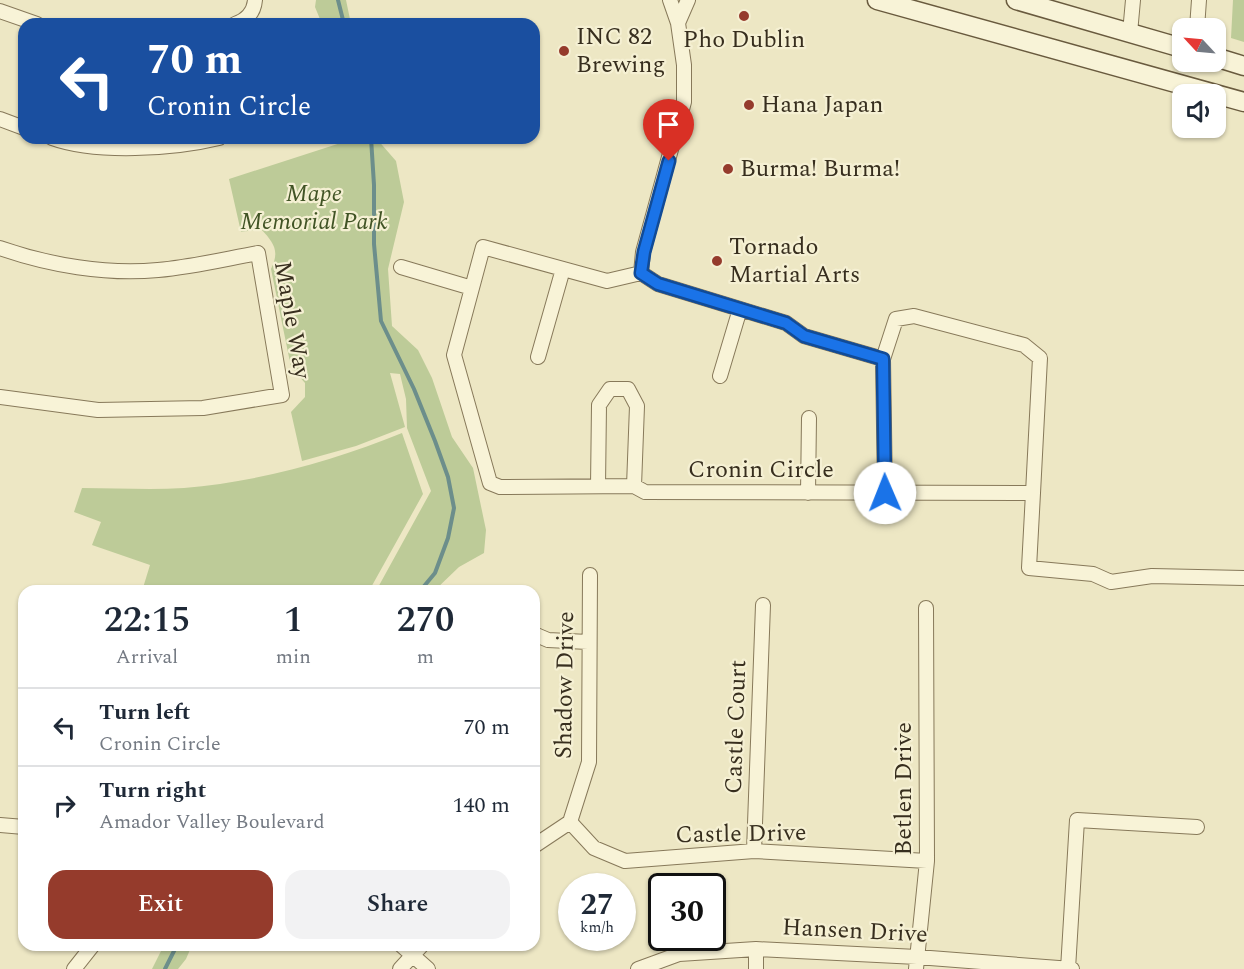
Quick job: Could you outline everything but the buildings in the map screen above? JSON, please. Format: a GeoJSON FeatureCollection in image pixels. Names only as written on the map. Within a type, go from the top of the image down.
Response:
{"type":"FeatureCollection","features":[{"type":"Feature","properties":{"kind":"main road"},"geometry":{"type":"LineString","coordinates":[[877,0],[1244,102]]}},
{"type":"Feature","properties":{"kind":"main road"},"geometry":{"type":"LineString","coordinates":[[1016,0],[1172,45]]}},
{"type":"Feature","properties":{"kind":"main road"},"geometry":{"type":"LineString","coordinates":[[1226,60],[1244,66]]}},
{"type":"Feature","properties":{"kind":"street"},"geometry":{"type":"LineString","coordinates":[[0,5],[2,0]]}},
{"type":"Feature","properties":{"kind":"street"},"geometry":{"type":"LineString","coordinates":[[246,18],[254,8],[255,0]]}},
{"type":"Feature","properties":{"kind":"street"},"geometry":{"type":"LineString","coordinates":[[670,0],[678,23],[684,65],[684,102],[644,252],[641,273],[658,284],[786,323],[804,336],[883,359]]}},
{"type":"Feature","properties":{"kind":"street"},"geometry":{"type":"LineString","coordinates":[[678,23],[688,0]]}},
{"type":"Feature","properties":{"kind":"street"},"geometry":{"type":"LineString","coordinates":[[1130,33],[1133,0]]}},
{"type":"Feature","properties":{"kind":"street"},"geometry":{"type":"LineString","coordinates":[[1198,18],[1199,0]]}},
{"type":"Feature","properties":{"kind":"street"},"geometry":{"type":"LineString","coordinates":[[0,11],[20,18]]}},
{"type":"Feature","properties":{"kind":"street"},"geometry":{"type":"LineString","coordinates":[[0,119],[18,126]]}},
{"type":"Feature","properties":{"kind":"street"},"geometry":{"type":"LineString","coordinates":[[88,144],[118,149],[197,144]]}},
{"type":"Feature","properties":{"kind":"street","name":"Cronin Circle"},"geometry":{"type":"LineString","coordinates":[[641,273],[607,281],[483,247],[454,355],[490,483],[500,487],[634,486],[645,492],[1033,493]]}},
{"type":"Feature","properties":{"kind":"street","name":"Maple Way"},"geometry":{"type":"LineString","coordinates":[[0,248],[31,258],[97,269],[121,270],[157,270],[258,253],[282,395],[203,408],[98,410],[0,397]]}},
{"type":"Feature","properties":{"kind":"street"},"geometry":{"type":"LineString","coordinates":[[401,267],[472,288]]}},
{"type":"Feature","properties":{"kind":"street"},"geometry":{"type":"LineString","coordinates":[[538,357],[563,269]]}},
{"type":"Feature","properties":{"kind":"street"},"geometry":{"type":"LineString","coordinates":[[720,376],[740,309]]}},
{"type":"Feature","properties":{"kind":"street"},"geometry":{"type":"LineString","coordinates":[[885,493],[883,359],[896,320],[914,316],[1024,345],[1040,358],[1029,568],[1093,574],[1111,582],[1152,576],[1244,578]]}},
{"type":"Feature","properties":{"kind":"street"},"geometry":{"type":"LineString","coordinates":[[598,486],[599,405],[610,389],[628,389],[637,406],[634,486]]}},
{"type":"Feature","properties":{"kind":"street"},"geometry":{"type":"LineString","coordinates":[[807,493],[809,418]]}},
{"type":"Feature","properties":{"kind":"street","name":"Shadow Drive"},"geometry":{"type":"LineString","coordinates":[[570,822],[589,762],[590,575]]}},
{"type":"Feature","properties":{"kind":"street","name":"Castle Court"},"geometry":{"type":"LineString","coordinates":[[754,852],[763,605]]}},
{"type":"Feature","properties":{"kind":"street","name":"Betlen Drive"},"geometry":{"type":"LineString","coordinates":[[916,963],[927,861],[926,608]]}},
{"type":"Feature","properties":{"kind":"street"},"geometry":{"type":"LineString","coordinates":[[540,637],[548,640],[588,642]]}},
{"type":"Feature","properties":{"kind":"street"},"geometry":{"type":"LineString","coordinates":[[1070,969],[1077,820],[1197,827]]}},
{"type":"Feature","properties":{"kind":"street"},"geometry":{"type":"LineString","coordinates":[[540,842],[570,822]]}},
{"type":"Feature","properties":{"kind":"street","name":"Castle Drive"},"geometry":{"type":"LineString","coordinates":[[570,822],[594,848],[625,861],[754,852],[927,861]]}},
{"type":"Feature","properties":{"kind":"street"},"geometry":{"type":"LineString","coordinates":[[0,825],[18,826]]}},
{"type":"Feature","properties":{"kind":"street"},"geometry":{"type":"LineString","coordinates":[[756,949],[756,969]]}},
{"type":"Feature","properties":{"kind":"street","name":"Hansen Drive"},"geometry":{"type":"LineString","coordinates":[[638,969],[679,954],[756,949],[916,963],[1070,969]]}},
{"type":"Feature","properties":{"kind":"street"},"geometry":{"type":"LineString","coordinates":[[74,969],[88,951]]}},
{"type":"Feature","properties":{"kind":"street"},"geometry":{"type":"LineString","coordinates":[[400,969],[417,951]]}},
{"type":"Feature","properties":{"kind":"street"},"geometry":{"type":"LineString","coordinates":[[419,951],[428,969]]}},
{"type":"Feature","properties":{"kind":"green space"},"geometry":{"type":"Polygon","coordinates":[[[316,0],[346,0],[350,18],[320,18],[315,7],[316,0]]]}},
{"type":"Feature","properties":{"kind":"green space"},"geometry":{"type":"Polygon","coordinates":[[[1233,0],[1244,0],[1244,42],[1231,38],[1233,0]]]}},
{"type":"Feature","properties":{"kind":"green space","name":"Mape Memorial Park"},"geometry":{"type":"Polygon","coordinates":[[[337,144],[381,144],[396,161],[404,202],[388,269],[392,326],[418,350],[432,378],[452,437],[473,468],[486,530],[484,553],[459,567],[440,585],[379,585],[431,491],[407,428],[406,399],[400,374],[390,373],[405,427],[356,446],[302,461],[291,412],[305,397],[305,383],[291,367],[271,269],[275,257],[274,248],[261,229],[241,232],[229,179],[337,144]]]}},
{"type":"Feature","properties":{"kind":"green space"},"geometry":{"type":"Polygon","coordinates":[[[402,433],[423,494],[372,585],[144,585],[150,565],[92,545],[101,522],[74,512],[82,488],[146,489],[212,485],[295,469],[349,453],[402,433]]]}},
{"type":"Feature","properties":{"kind":"green space"},"geometry":{"type":"Polygon","coordinates":[[[161,951],[189,951],[178,969],[152,969],[161,951]]]}},
{"type":"Feature","properties":{"kind":"waterway"},"geometry":{"type":"LineString","coordinates":[[338,0],[342,18]]}},
{"type":"Feature","properties":{"kind":"waterway"},"geometry":{"type":"LineString","coordinates":[[371,144],[374,244],[381,321],[414,389],[435,441],[448,477],[454,508],[448,538],[435,573],[425,585]]}},
{"type":"Feature","properties":{"kind":"waterway"},"geometry":{"type":"LineString","coordinates":[[165,969],[174,951]]}},
{"type":"Feature","properties":{"kind":"place","name":"Pho Dublin"},"geometry":{"type":"Point","coordinates":[744,16]}},
{"type":"Feature","properties":{"kind":"place","name":"INC 82 Brewing"},"geometry":{"type":"Point","coordinates":[564,51]}},
{"type":"Feature","properties":{"kind":"place","name":"Hana Japan"},"geometry":{"type":"Point","coordinates":[749,105]}},
{"type":"Feature","properties":{"kind":"place","name":"Burma! Burma!"},"geometry":{"type":"Point","coordinates":[728,169]}},
{"type":"Feature","properties":{"kind":"place","name":"Tornado Martial Arts"},"geometry":{"type":"Point","coordinates":[717,261]}},
{"type":"Feature","properties":{"kind":"route"},"geometry":{"type":"LineString","coordinates":[[669,161],[644,252],[641,273],[658,284],[786,323],[804,336],[883,359],[885,493]]}}]}
